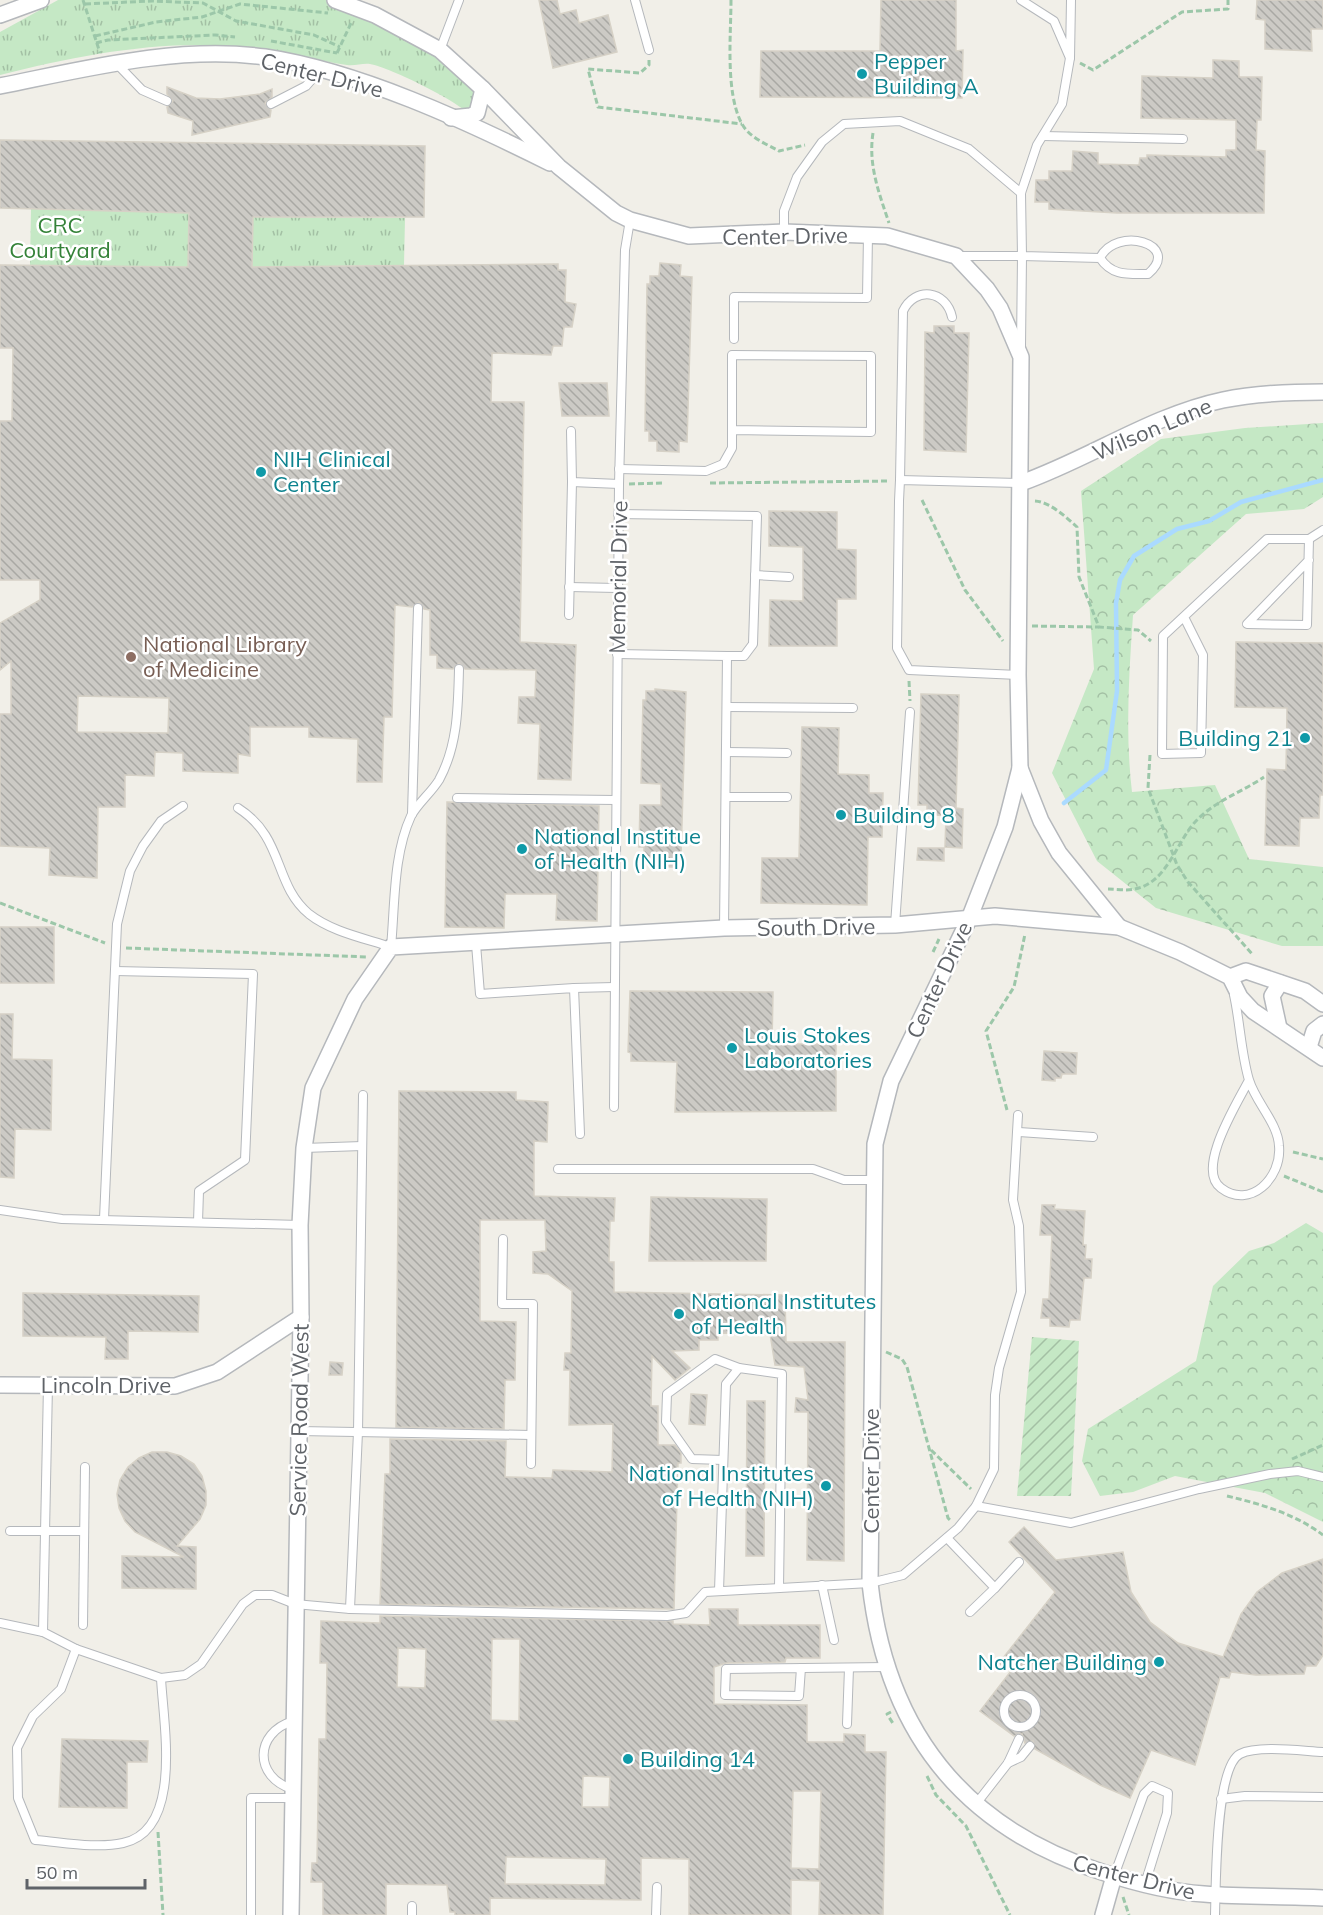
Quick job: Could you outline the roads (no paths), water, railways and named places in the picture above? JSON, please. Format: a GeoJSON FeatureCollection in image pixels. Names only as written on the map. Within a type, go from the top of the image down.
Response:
{"type":"FeatureCollection","features":[{"type":"Feature","properties":{"kind":"street"},"geometry":{"type":"LineString","coordinates":[[0,15],[41,0]]}},
{"type":"Feature","properties":{"kind":"street","name":"Center Drive"},"geometry":{"type":"LineString","coordinates":[[336,7],[375,15],[440,50],[483,89],[559,167],[616,213],[630,220],[689,236],[784,232],[888,236],[956,256],[987,289],[1000,308],[1021,357],[1018,675],[1020,768],[1005,826],[969,919],[891,1081],[875,1144],[870,1582],[873,1614],[886,1667],[901,1706],[946,1774],[976,1804],[1026,1841],[1060,1858],[1145,1884],[1216,1894],[1323,1898]]}},
{"type":"Feature","properties":{"kind":"street","name":"Center Drive"},"geometry":{"type":"LineString","coordinates":[[0,86],[140,58],[220,55],[264,57],[327,66],[404,96],[559,167]]}},
{"type":"Feature","properties":{"kind":"street"},"geometry":{"type":"LineString","coordinates":[[452,118],[471,117],[477,113],[483,89]]}},
{"type":"Feature","properties":{"kind":"street","name":"Wilson Lane"},"geometry":{"type":"LineString","coordinates":[[1021,483],[1055,471],[1182,412],[1212,403],[1263,393],[1323,392]]}},
{"type":"Feature","properties":{"kind":"street","name":"Center Drive"},"geometry":{"type":"LineString","coordinates":[[1020,768],[1041,821],[1059,853],[1119,927]]}},
{"type":"Feature","properties":{"kind":"street","name":"South Drive"},"geometry":{"type":"LineString","coordinates":[[391,947],[476,944],[724,928],[895,925],[995,916],[1028,918],[1119,927],[1230,976],[1246,971],[1305,991],[1323,1004]]}},
{"type":"Feature","properties":{"kind":"street","name":"Service Road West"},"geometry":{"type":"LineString","coordinates":[[291,1915],[301,1317],[300,1225],[304,1148],[313,1088],[322,1067],[355,999],[391,947]]}},
{"type":"Feature","properties":{"kind":"street"},"geometry":{"type":"LineString","coordinates":[[1230,976],[1240,997],[1253,1011],[1323,1058]]}},
{"type":"Feature","properties":{"kind":"street"},"geometry":{"type":"LineString","coordinates":[[1279,1028],[1272,996],[1280,983]]}},
{"type":"Feature","properties":{"kind":"street"},"geometry":{"type":"LineString","coordinates":[[1309,1047],[1314,1031],[1323,1024]]}},
{"type":"Feature","properties":{"kind":"street","name":"Lincoln Drive"},"geometry":{"type":"LineString","coordinates":[[0,1385],[175,1386],[217,1372],[301,1317]]}},
{"type":"Feature","properties":{"kind":"street"},"geometry":{"type":"LineString","coordinates":[[1103,1915],[1114,1876]]}},
{"type":"Feature","properties":{"kind":"lane"},"geometry":{"type":"LineString","coordinates":[[440,50],[459,0]]}},
{"type":"Feature","properties":{"kind":"lane"},"geometry":{"type":"LineString","coordinates":[[635,0],[649,50]]}},
{"type":"Feature","properties":{"kind":"lane"},"geometry":{"type":"LineString","coordinates":[[1021,0],[1054,21],[1070,58]]}},
{"type":"Feature","properties":{"kind":"lane"},"geometry":{"type":"LineString","coordinates":[[1071,0],[1070,58],[1062,104],[1043,136],[1021,192],[1022,256],[1100,258]]}},
{"type":"Feature","properties":{"kind":"lane"},"geometry":{"type":"LineString","coordinates":[[116,62],[142,90],[167,101]]}},
{"type":"Feature","properties":{"kind":"lane"},"geometry":{"type":"LineString","coordinates":[[271,104],[306,86],[327,66]]}},
{"type":"Feature","properties":{"kind":"lane"},"geometry":{"type":"LineString","coordinates":[[784,232],[784,211],[797,177],[822,142],[844,124],[875,120],[900,121],[969,149],[1021,192]]}},
{"type":"Feature","properties":{"kind":"lane"},"geometry":{"type":"LineString","coordinates":[[1043,136],[1183,139]]}},
{"type":"Feature","properties":{"kind":"lane","name":"Memorial Drive"},"geometry":{"type":"LineString","coordinates":[[614,1107],[618,514],[625,250],[630,220]]}},
{"type":"Feature","properties":{"kind":"lane"},"geometry":{"type":"LineString","coordinates":[[734,339],[734,297],[867,298],[868,235]]}},
{"type":"Feature","properties":{"kind":"lane"},"geometry":{"type":"LineString","coordinates":[[1118,241],[1149,243],[1157,250],[1158,259],[1156,267],[1148,274],[1118,274],[1107,269],[1100,258],[1105,247],[1118,241]]}},
{"type":"Feature","properties":{"kind":"lane","name":"Center Drive"},"geometry":{"type":"LineString","coordinates":[[956,256],[1022,256],[1021,357]]}},
{"type":"Feature","properties":{"kind":"lane"},"geometry":{"type":"LineString","coordinates":[[952,317],[946,303],[934,294],[926,293],[911,298],[903,311],[897,648],[909,670],[1018,675]]}},
{"type":"Feature","properties":{"kind":"lane"},"geometry":{"type":"LineString","coordinates":[[619,469],[715,469],[729,457],[733,430],[732,355],[871,356],[871,432],[733,430]]}},
{"type":"Feature","properties":{"kind":"lane"},"geometry":{"type":"LineString","coordinates":[[569,615],[571,431]]}},
{"type":"Feature","properties":{"kind":"lane"},"geometry":{"type":"LineString","coordinates":[[900,480],[1021,483]]}},
{"type":"Feature","properties":{"kind":"lane"},"geometry":{"type":"LineString","coordinates":[[572,483],[619,484]]}},
{"type":"Feature","properties":{"kind":"lane"},"geometry":{"type":"LineString","coordinates":[[617,654],[744,656],[753,644],[757,516],[618,514]]}},
{"type":"Feature","properties":{"kind":"lane"},"geometry":{"type":"LineString","coordinates":[[1184,617],[1203,655],[1201,753],[1162,754],[1163,636],[1267,539],[1309,539],[1323,530]]}},
{"type":"Feature","properties":{"kind":"lane"},"geometry":{"type":"LineString","coordinates":[[1309,539],[1309,560],[1307,625],[1248,624],[1309,560]]}},
{"type":"Feature","properties":{"kind":"lane"},"geometry":{"type":"LineString","coordinates":[[755,575],[789,577]]}},
{"type":"Feature","properties":{"kind":"lane"},"geometry":{"type":"LineString","coordinates":[[569,587],[617,588]]}},
{"type":"Feature","properties":{"kind":"lane"},"geometry":{"type":"LineString","coordinates":[[238,808],[255,819],[268,835],[294,896],[309,913],[331,927],[391,947],[400,850],[412,815],[418,608]]}},
{"type":"Feature","properties":{"kind":"lane"},"geometry":{"type":"LineString","coordinates":[[724,928],[727,656]]}},
{"type":"Feature","properties":{"kind":"lane"},"geometry":{"type":"LineString","coordinates":[[412,815],[438,780],[453,744],[458,719],[459,669]]}},
{"type":"Feature","properties":{"kind":"lane"},"geometry":{"type":"LineString","coordinates":[[727,707],[853,708]]}},
{"type":"Feature","properties":{"kind":"lane"},"geometry":{"type":"LineString","coordinates":[[895,925],[910,712]]}},
{"type":"Feature","properties":{"kind":"lane"},"geometry":{"type":"LineString","coordinates":[[726,752],[787,753]]}},
{"type":"Feature","properties":{"kind":"lane"},"geometry":{"type":"LineString","coordinates":[[726,797],[788,797]]}},
{"type":"Feature","properties":{"kind":"lane"},"geometry":{"type":"LineString","coordinates":[[457,798],[616,800]]}},
{"type":"Feature","properties":{"kind":"lane"},"geometry":{"type":"LineString","coordinates":[[104,1219],[117,924],[130,871],[161,821],[183,806]]}},
{"type":"Feature","properties":{"kind":"lane"},"geometry":{"type":"LineString","coordinates":[[476,944],[480,994],[614,987]]}},
{"type":"Feature","properties":{"kind":"lane"},"geometry":{"type":"LineString","coordinates":[[115,971],[253,974],[245,1160],[199,1191],[198,1222]]}},
{"type":"Feature","properties":{"kind":"lane"},"geometry":{"type":"LineString","coordinates":[[1230,976],[1249,1080],[1276,1133],[1280,1146],[1278,1161],[1269,1182],[1254,1193],[1241,1196],[1227,1192],[1217,1185],[1212,1175],[1220,1139],[1249,1080]]}},
{"type":"Feature","properties":{"kind":"lane"},"geometry":{"type":"LineString","coordinates":[[574,988],[580,1134]]}},
{"type":"Feature","properties":{"kind":"lane"},"geometry":{"type":"LineString","coordinates":[[350,1609],[358,1432],[363,1095]]}},
{"type":"Feature","properties":{"kind":"lane"},"geometry":{"type":"LineString","coordinates":[[0,1623],[43,1632],[76,1649],[160,1678],[185,1675],[201,1664],[243,1604],[255,1595],[272,1595],[295,1604],[350,1609],[667,1616],[686,1613],[705,1592],[870,1582],[903,1575],[958,1528],[979,1502],[994,1469],[998,1377],[1021,1292],[1018,1226],[1013,1200],[1019,1132],[1018,1115]]}},
{"type":"Feature","properties":{"kind":"lane"},"geometry":{"type":"LineString","coordinates":[[1019,1132],[1093,1137]]}},
{"type":"Feature","properties":{"kind":"lane"},"geometry":{"type":"LineString","coordinates":[[304,1148],[362,1146]]}},
{"type":"Feature","properties":{"kind":"lane"},"geometry":{"type":"LineString","coordinates":[[558,1168],[813,1169],[844,1180],[873,1180]]}},
{"type":"Feature","properties":{"kind":"lane"},"geometry":{"type":"LineString","coordinates":[[0,1210],[62,1220],[104,1219],[300,1225]]}},
{"type":"Feature","properties":{"kind":"lane"},"geometry":{"type":"LineString","coordinates":[[503,1239],[502,1304],[533,1304],[531,1464]]}},
{"type":"Feature","properties":{"kind":"lane"},"geometry":{"type":"LineString","coordinates":[[723,1460],[692,1459],[666,1422],[667,1394],[715,1359],[739,1368],[782,1374],[779,1588]]}},
{"type":"Feature","properties":{"kind":"lane"},"geometry":{"type":"LineString","coordinates":[[719,1591],[726,1384],[739,1368]]}},
{"type":"Feature","properties":{"kind":"lane"},"geometry":{"type":"LineString","coordinates":[[43,1632],[48,1386]]}},
{"type":"Feature","properties":{"kind":"lane"},"geometry":{"type":"LineString","coordinates":[[299,1431],[531,1435]]}},
{"type":"Feature","properties":{"kind":"lane"},"geometry":{"type":"LineString","coordinates":[[83,1625],[85,1467]]}},
{"type":"Feature","properties":{"kind":"lane"},"geometry":{"type":"LineString","coordinates":[[979,1502],[1071,1523],[1199,1489],[1287,1471],[1310,1472],[1323,1477]]}},
{"type":"Feature","properties":{"kind":"lane"},"geometry":{"type":"LineString","coordinates":[[10,1531],[84,1531]]}},
{"type":"Feature","properties":{"kind":"lane"},"geometry":{"type":"LineString","coordinates":[[947,1538],[995,1588]]}},
{"type":"Feature","properties":{"kind":"lane"},"geometry":{"type":"LineString","coordinates":[[970,1611],[1019,1562]]}},
{"type":"Feature","properties":{"kind":"lane"},"geometry":{"type":"LineString","coordinates":[[822,1585],[834,1640]]}},
{"type":"Feature","properties":{"kind":"lane"},"geometry":{"type":"LineString","coordinates":[[76,1649],[61,1689],[33,1716],[17,1748],[18,1798],[35,1839],[123,1843],[143,1834],[157,1815],[163,1800],[166,1764],[160,1678]]}},
{"type":"Feature","properties":{"kind":"lane"},"geometry":{"type":"LineString","coordinates":[[801,1668],[799,1696],[726,1695],[726,1669],[801,1668],[849,1668],[886,1667]]}},
{"type":"Feature","properties":{"kind":"lane"},"geometry":{"type":"LineString","coordinates":[[847,1724],[849,1668]]}},
{"type":"Feature","properties":{"kind":"lane"},"geometry":{"type":"LineString","coordinates":[[1019,1695],[1033,1700],[1036,1709],[1030,1723],[1020,1726],[1010,1723],[1004,1714],[1009,1699],[1019,1695]]}},
{"type":"Feature","properties":{"kind":"lane"},"geometry":{"type":"LineString","coordinates":[[292,1794],[273,1779],[264,1760],[264,1749],[274,1731],[293,1721]]}},
{"type":"Feature","properties":{"kind":"lane"},"geometry":{"type":"LineString","coordinates":[[976,1804],[1008,1763],[1019,1739]]}},
{"type":"Feature","properties":{"kind":"lane"},"geometry":{"type":"LineString","coordinates":[[1008,1763],[1021,1757],[1030,1746]]}},
{"type":"Feature","properties":{"kind":"lane"},"geometry":{"type":"LineString","coordinates":[[1215,1915],[1221,1799],[1230,1764],[1239,1755],[1254,1751],[1323,1752]]}},
{"type":"Feature","properties":{"kind":"lane"},"geometry":{"type":"LineString","coordinates":[[1114,1876],[1144,1794],[1152,1786],[1168,1793],[1167,1814],[1145,1884]]}},
{"type":"Feature","properties":{"kind":"lane"},"geometry":{"type":"LineString","coordinates":[[251,1915],[251,1798],[292,1794]]}},
{"type":"Feature","properties":{"kind":"lane"},"geometry":{"type":"LineString","coordinates":[[1221,1799],[1245,1796],[1323,1797]]}},
{"type":"Feature","properties":{"kind":"lane"},"geometry":{"type":"LineString","coordinates":[[656,1915],[657,1887]]}},
{"type":"Feature","properties":{"kind":"lane"},"geometry":{"type":"LineString","coordinates":[[412,1906],[412,1915]]}},
{"type":"Feature","properties":{"kind":"waterway"},"geometry":{"type":"LineString","coordinates":[[1064,803],[1106,770],[1117,691],[1116,603],[1120,580],[1134,556],[1177,529],[1209,521],[1241,502],[1323,480]]}},
{"type":"Feature","properties":{"kind":"place","name":"Pepper Building A"},"geometry":{"type":"Point","coordinates":[862,74]}},
{"type":"Feature","properties":{"kind":"place","name":"NIH Clinical Center"},"geometry":{"type":"Point","coordinates":[261,472]}},
{"type":"Feature","properties":{"kind":"place","name":"National Library of Medicine"},"geometry":{"type":"Point","coordinates":[131,657]}},
{"type":"Feature","properties":{"kind":"place","name":"Building 21"},"geometry":{"type":"Point","coordinates":[1305,738]}},
{"type":"Feature","properties":{"kind":"place","name":"Building 8"},"geometry":{"type":"Point","coordinates":[841,815]}},
{"type":"Feature","properties":{"kind":"place","name":"National Institue of Health (NIH)"},"geometry":{"type":"Point","coordinates":[522,849]}},
{"type":"Feature","properties":{"kind":"place","name":"Louis Stokes Laboratories"},"geometry":{"type":"Point","coordinates":[732,1048]}},
{"type":"Feature","properties":{"kind":"place","name":"National Institutes of Health"},"geometry":{"type":"Point","coordinates":[679,1314]}},
{"type":"Feature","properties":{"kind":"place","name":"National Institutes of Health (NIH)"},"geometry":{"type":"Point","coordinates":[826,1486]}},
{"type":"Feature","properties":{"kind":"place","name":"Natcher Building"},"geometry":{"type":"Point","coordinates":[1159,1662]}},
{"type":"Feature","properties":{"kind":"place","name":"Building 14"},"geometry":{"type":"Point","coordinates":[628,1759]}},
{"type":"Feature","properties":{"kind":"park label","name":"CRC Courtyard"},"geometry":{"type":"Point","coordinates":[60,238]}}]}
